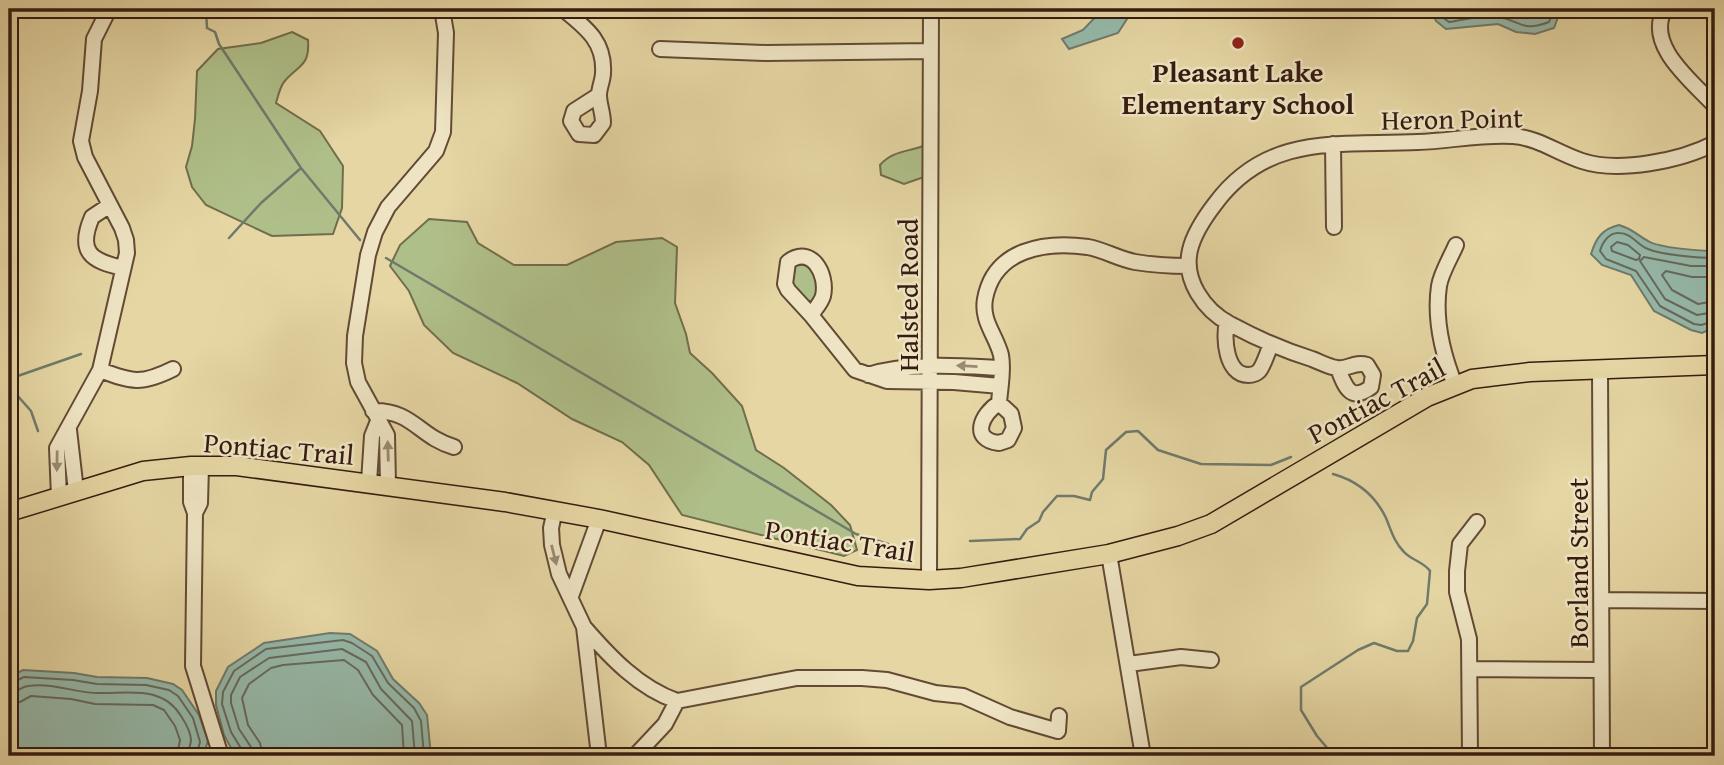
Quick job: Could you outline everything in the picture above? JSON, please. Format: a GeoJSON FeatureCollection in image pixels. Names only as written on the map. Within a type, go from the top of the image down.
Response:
{"type":"FeatureCollection","features":[{"type":"Feature","properties":{"kind":"main road","name":"Pontiac Trail"},"geometry":{"type":"LineString","coordinates":[[9,512],[143,471],[196,466],[237,466],[369,482],[555,510],[858,576],[929,580],[961,578],[1109,554],[1178,536],[1211,524],[1402,411],[1455,385],[1495,375],[1715,365]]}},
{"type":"Feature","properties":{"kind":"street"},"geometry":{"type":"LineString","coordinates":[[59,497],[57,448],[100,370],[127,253],[127,240],[85,157],[80,141],[90,91],[94,39],[109,9]]}},
{"type":"Feature","properties":{"kind":"street"},"geometry":{"type":"LineString","coordinates":[[388,485],[387,435],[358,382],[354,363],[355,336],[368,255],[375,232],[388,207],[436,151],[443,132],[446,33],[442,9]]}},
{"type":"Feature","properties":{"kind":"street"},"geometry":{"type":"LineString","coordinates":[[563,9],[596,39],[603,55],[599,95]]}},
{"type":"Feature","properties":{"kind":"street","name":"Halsted Road"},"geometry":{"type":"LineString","coordinates":[[929,580],[932,9]]}},
{"type":"Feature","properties":{"kind":"street"},"geometry":{"type":"LineString","coordinates":[[1665,9],[1661,15],[1660,34],[1668,55],[1715,106]]}},
{"type":"Feature","properties":{"kind":"street"},"geometry":{"type":"LineString","coordinates":[[660,50],[766,53],[931,51]]}},
{"type":"Feature","properties":{"kind":"street","name":"Heron Point"},"geometry":{"type":"LineString","coordinates":[[1188,266],[1190,250],[1205,218],[1222,195],[1250,170],[1278,153],[1334,144],[1511,136],[1532,138],[1585,162],[1610,166],[1674,159],[1715,143]]}},
{"type":"Feature","properties":{"kind":"street"},"geometry":{"type":"LineString","coordinates":[[1334,144],[1334,227]]}},
{"type":"Feature","properties":{"kind":"street"},"geometry":{"type":"LineString","coordinates":[[110,205],[92,217],[86,240],[88,253],[96,260],[123,268]]}},
{"type":"Feature","properties":{"kind":"street"},"geometry":{"type":"LineString","coordinates":[[1455,385],[1443,353],[1439,285],[1456,245]]}},
{"type":"Feature","properties":{"kind":"street"},"geometry":{"type":"LineString","coordinates":[[999,403],[1002,368],[999,350],[986,320],[985,300],[991,281],[1003,262],[1020,252],[1069,246],[1089,247],[1131,261],[1162,266],[1188,266],[1198,295],[1212,311],[1227,322],[1271,345],[1338,369]]}},
{"type":"Feature","properties":{"kind":"street"},"geometry":{"type":"LineString","coordinates":[[811,315],[841,356],[855,370],[868,375],[887,382],[1000,386]]}},
{"type":"Feature","properties":{"kind":"street"},"geometry":{"type":"LineString","coordinates":[[1227,322],[1226,346],[1230,361],[1237,372],[1254,374],[1259,371],[1271,345]]}},
{"type":"Feature","properties":{"kind":"street"},"geometry":{"type":"LineString","coordinates":[[868,375],[884,370],[931,366],[1002,368]]}},
{"type":"Feature","properties":{"kind":"street"},"geometry":{"type":"LineString","coordinates":[[100,370],[121,378],[144,381],[173,369]]}},
{"type":"Feature","properties":{"kind":"street","name":"Borland Street"},"geometry":{"type":"LineString","coordinates":[[1600,370],[1602,756]]}},
{"type":"Feature","properties":{"kind":"street"},"geometry":{"type":"LineString","coordinates":[[375,416],[385,411],[402,414],[432,438],[454,447]]}},
{"type":"Feature","properties":{"kind":"street"},"geometry":{"type":"LineString","coordinates":[[369,482],[375,416]]}},
{"type":"Feature","properties":{"kind":"street"},"geometry":{"type":"LineString","coordinates":[[69,430],[76,491]]}},
{"type":"Feature","properties":{"kind":"street"},"geometry":{"type":"LineString","coordinates":[[196,466],[191,502],[195,513],[193,666],[221,756]]}},
{"type":"Feature","properties":{"kind":"street"},"geometry":{"type":"LineString","coordinates":[[555,510],[551,528],[552,545],[559,575],[584,627],[599,756]]}},
{"type":"Feature","properties":{"kind":"street"},"geometry":{"type":"LineString","coordinates":[[571,596],[599,519]]}},
{"type":"Feature","properties":{"kind":"street"},"geometry":{"type":"LineString","coordinates":[[1470,756],[1469,639],[1457,592],[1457,570],[1460,544],[1478,522]]}},
{"type":"Feature","properties":{"kind":"street"},"geometry":{"type":"LineString","coordinates":[[1109,554],[1143,756]]}},
{"type":"Feature","properties":{"kind":"street"},"geometry":{"type":"LineString","coordinates":[[1601,600],[1715,601]]}},
{"type":"Feature","properties":{"kind":"street"},"geometry":{"type":"LineString","coordinates":[[584,627],[610,656],[631,674],[677,701],[796,678],[862,678],[887,680],[935,693],[963,696],[1010,717],[1058,731],[1059,716]]}},
{"type":"Feature","properties":{"kind":"street"},"geometry":{"type":"LineString","coordinates":[[1129,664],[1181,657],[1211,660]]}},
{"type":"Feature","properties":{"kind":"street"},"geometry":{"type":"LineString","coordinates":[[1471,669],[1601,670]]}},
{"type":"Feature","properties":{"kind":"street"},"geometry":{"type":"LineString","coordinates":[[635,756],[665,724],[677,701]]}},
{"type":"Feature","properties":{"kind":"green space"},"geometry":{"type":"Polygon","coordinates":[[[292,32],[308,40],[307,56],[283,84],[276,103],[320,131],[343,166],[342,208],[333,234],[272,236],[206,205],[192,187],[186,167],[192,146],[197,71],[218,49],[261,43],[292,32]]]}},
{"type":"Feature","properties":{"kind":"green space"},"geometry":{"type":"Polygon","coordinates":[[[923,146],[924,177],[904,184],[881,175],[880,165],[890,157],[923,146]]]}},
{"type":"Feature","properties":{"kind":"green space"},"geometry":{"type":"Polygon","coordinates":[[[429,219],[467,222],[478,243],[514,265],[567,265],[616,242],[662,238],[677,247],[675,303],[690,353],[742,406],[756,450],[831,505],[850,525],[857,550],[844,556],[682,515],[649,465],[622,442],[572,419],[517,383],[453,353],[424,325],[409,291],[390,266],[400,245],[429,219]]]}},
{"type":"Feature","properties":{"kind":"green space"},"geometry":{"type":"Polygon","coordinates":[[[803,262],[814,269],[818,292],[810,301],[805,301],[791,284],[794,264],[803,262]]]}},
{"type":"Feature","properties":{"kind":"water"},"geometry":{"type":"Polygon","coordinates":[[[1103,9],[1125,9],[1127,19],[1118,33],[1069,49],[1062,39],[1083,30],[1103,9]]]}},
{"type":"Feature","properties":{"kind":"water"},"geometry":{"type":"Polygon","coordinates":[[[1431,9],[1561,9],[1554,28],[1535,34],[1516,32],[1498,24],[1446,29],[1436,21],[1431,9]]]}},
{"type":"Feature","properties":{"kind":"water"},"geometry":{"type":"Polygon","coordinates":[[[1619,225],[1661,246],[1715,251],[1715,324],[1711,329],[1702,333],[1691,330],[1654,311],[1631,275],[1602,265],[1591,254],[1600,235],[1619,225]]]}},
{"type":"Feature","properties":{"kind":"water"},"geometry":{"type":"Polygon","coordinates":[[[330,633],[350,634],[377,651],[393,679],[419,703],[427,715],[431,756],[239,756],[231,748],[224,735],[216,705],[216,691],[228,667],[264,643],[330,633]]]}},
{"type":"Feature","properties":{"kind":"water"},"geometry":{"type":"Polygon","coordinates":[[[23,670],[97,677],[147,678],[173,684],[182,690],[199,715],[208,741],[203,756],[9,756],[9,681],[13,675],[23,670]]]}},
{"type":"Feature","properties":{"kind":"waterway"},"geometry":{"type":"LineString","coordinates":[[206,9],[207,28],[215,32],[219,44],[301,168],[360,240]]}},
{"type":"Feature","properties":{"kind":"waterway"},"geometry":{"type":"LineString","coordinates":[[229,238],[261,203],[301,168]]}},
{"type":"Feature","properties":{"kind":"waterway"},"geometry":{"type":"LineString","coordinates":[[386,258],[856,534],[888,544]]}},
{"type":"Feature","properties":{"kind":"waterway"},"geometry":{"type":"LineString","coordinates":[[9,379],[81,354]]}},
{"type":"Feature","properties":{"kind":"waterway"},"geometry":{"type":"LineString","coordinates":[[9,386],[31,411],[38,431]]}},
{"type":"Feature","properties":{"kind":"waterway"},"geometry":{"type":"LineString","coordinates":[[970,541],[1020,539],[1027,529],[1039,521],[1057,496],[1090,500],[1092,492],[1103,479],[1106,450],[1126,432],[1138,431],[1158,450],[1201,464],[1271,465],[1291,457]]}},
{"type":"Feature","properties":{"kind":"waterway"},"geometry":{"type":"LineString","coordinates":[[1333,474],[1358,485],[1371,496],[1382,510],[1401,548],[1430,571],[1427,604],[1417,618],[1413,641],[1408,651],[1397,651],[1374,643],[1358,650],[1301,687],[1301,710],[1317,736],[1334,756]]}},
{"type":"Feature","properties":{"kind":"place","name":"Pleasant Lake Elementary School"},"geometry":{"type":"Point","coordinates":[1238,43]}}]}
